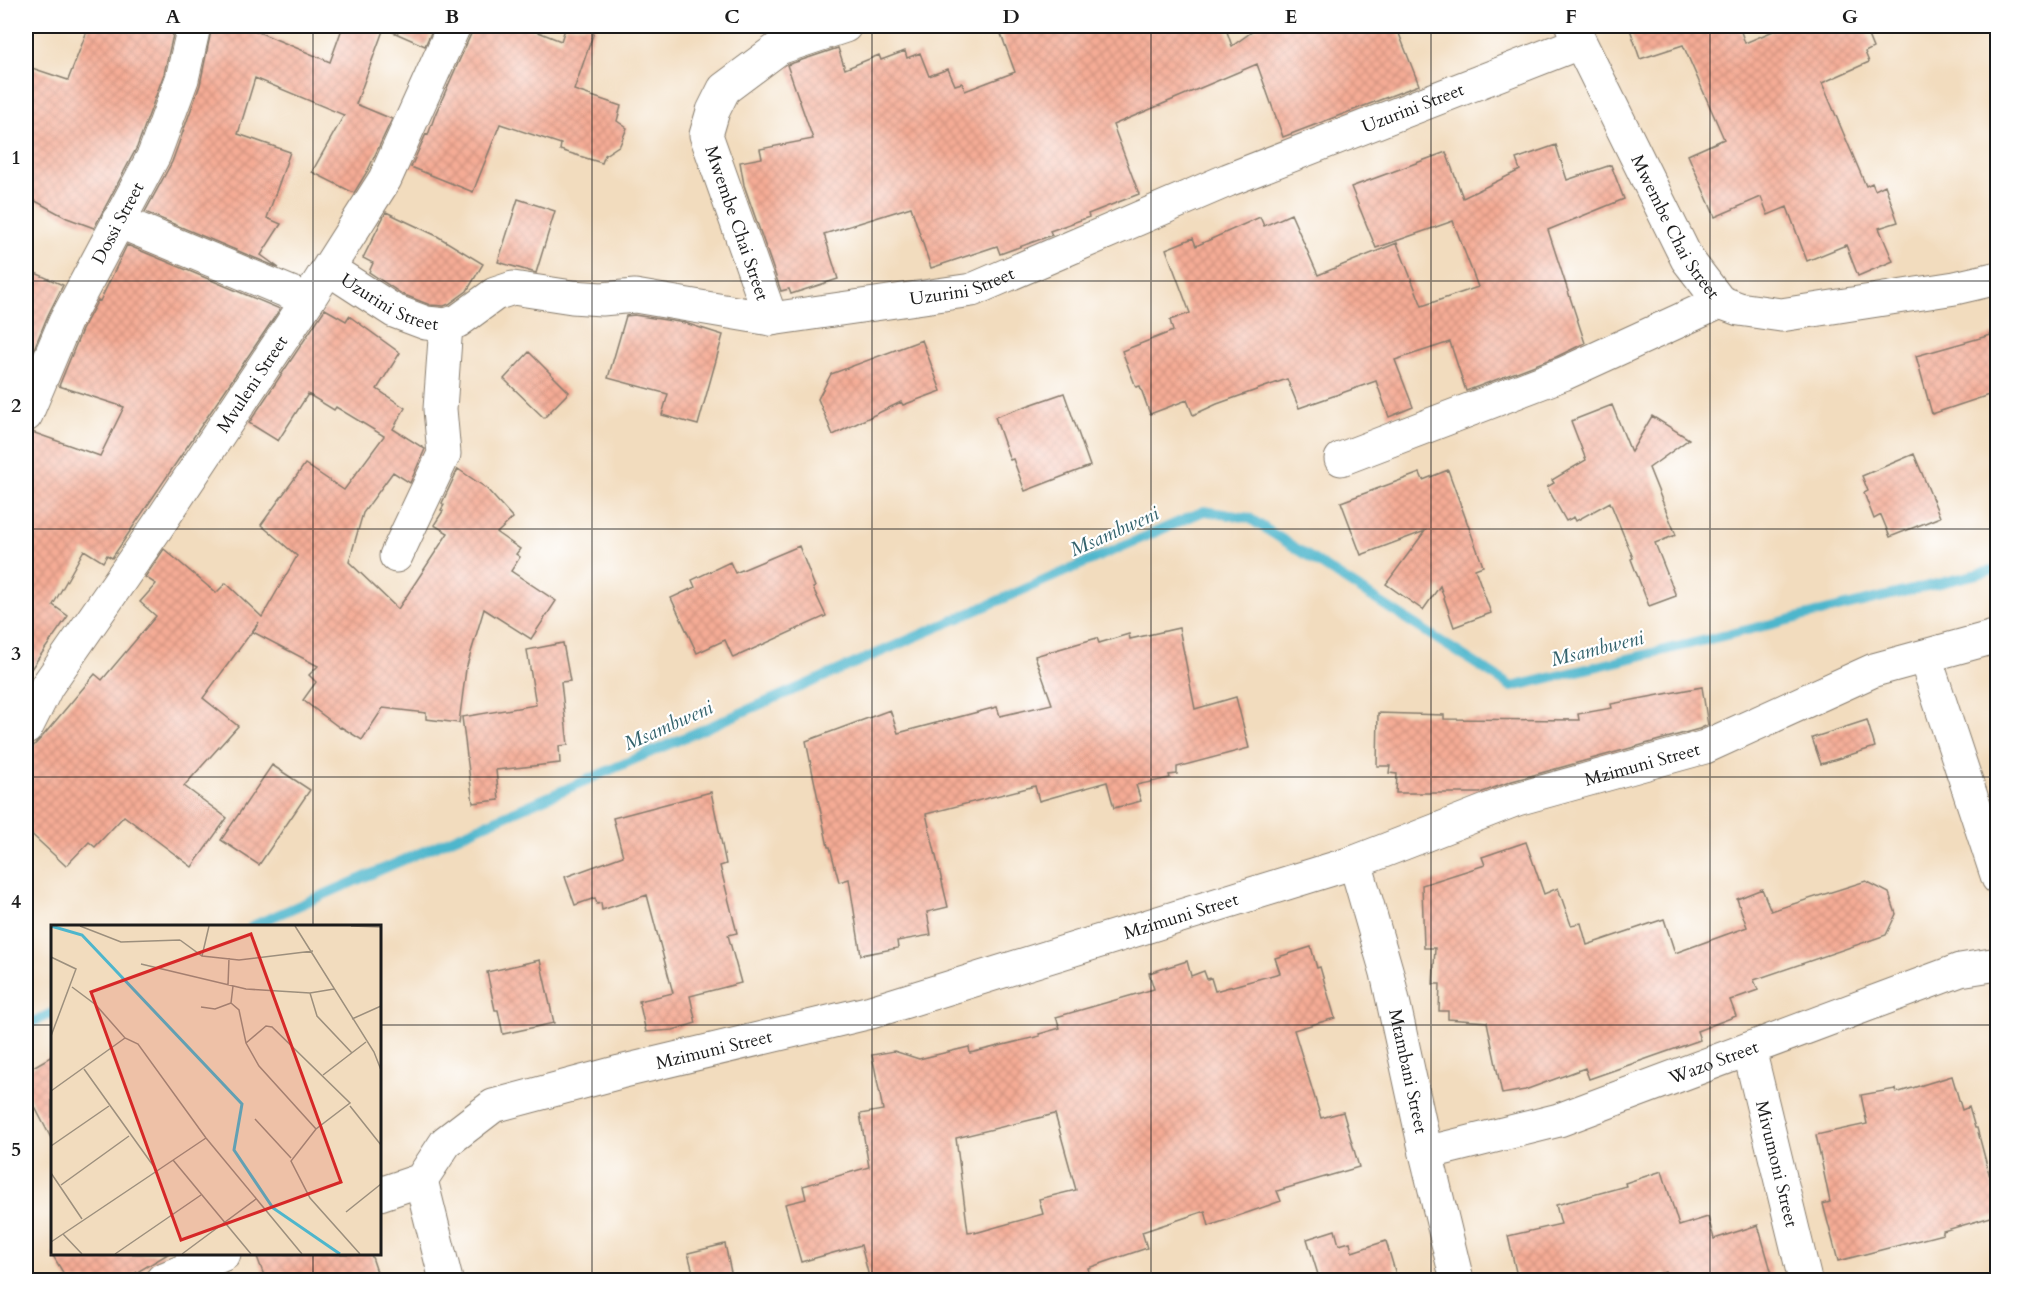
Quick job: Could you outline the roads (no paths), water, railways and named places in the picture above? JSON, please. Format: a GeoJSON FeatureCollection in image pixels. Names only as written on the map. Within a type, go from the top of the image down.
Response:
{"type":"FeatureCollection","features":[{"type":"Feature","properties":{"kind":"street","name":"Dossi Street"},"geometry":{"type":"LineString","coordinates":[[26,414],[65,322],[154,155],[182,79],[194,26]]}},
{"type":"Feature","properties":{"kind":"street","name":"Mvuleni Street"},"geometry":{"type":"LineString","coordinates":[[26,728],[47,686],[157,527],[308,300],[385,179],[454,26]]}},
{"type":"Feature","properties":{"kind":"street","name":"Mwembe Chai Street"},"geometry":{"type":"LineString","coordinates":[[771,319],[706,135],[712,111],[724,89],[779,48],[845,26]]}},
{"type":"Feature","properties":{"kind":"street","name":"Uzurini Street"},"geometry":{"type":"LineString","coordinates":[[328,268],[394,312],[426,323],[446,325],[458,321],[495,294],[513,288],[602,299],[635,296],[771,319],[972,290],[1576,34]]}},
{"type":"Feature","properties":{"kind":"street","name":"Mwembe Chai Street"},"geometry":{"type":"LineString","coordinates":[[1576,34],[1687,259],[1720,302],[1739,309],[1781,315],[1955,288],[1998,278]]}},
{"type":"Feature","properties":{"kind":"street"},"geometry":{"type":"LineString","coordinates":[[118,221],[308,300]]}},
{"type":"Feature","properties":{"kind":"street"},"geometry":{"type":"LineString","coordinates":[[1341,459],[1563,374],[1720,302]]}},
{"type":"Feature","properties":{"kind":"street"},"geometry":{"type":"LineString","coordinates":[[396,555],[444,454],[440,410],[446,325]]}},
{"type":"Feature","properties":{"kind":"street","name":"Mzimuni Street"},"geometry":{"type":"LineString","coordinates":[[421,1180],[446,1142],[493,1106],[620,1072],[871,1012],[1355,862],[1517,799],[1705,747],[1874,670],[1998,636]]}},
{"type":"Feature","properties":{"kind":"street"},"geometry":{"type":"LineString","coordinates":[[1925,657],[1998,878]]}},
{"type":"Feature","properties":{"kind":"street","name":"Mtambani Street"},"geometry":{"type":"LineString","coordinates":[[1355,862],[1387,973],[1426,1153],[1457,1281]]}},
{"type":"Feature","properties":{"kind":"street","name":"Wazo Street"},"geometry":{"type":"LineString","coordinates":[[1426,1153],[1559,1120],[1960,970],[1998,964]]}},
{"type":"Feature","properties":{"kind":"street","name":"Mivumoni Street"},"geometry":{"type":"LineString","coordinates":[[1749,1049],[1805,1281]]}},
{"type":"Feature","properties":{"kind":"street"},"geometry":{"type":"LineString","coordinates":[[381,1194],[421,1180],[446,1281]]}},
{"type":"Feature","properties":{"kind":"street"},"geometry":{"type":"LineString","coordinates":[[162,1281],[222,1255]]}},
{"type":"Feature","properties":{"kind":"waterway","name":"Msambweni"},"geometry":{"type":"LineString","coordinates":[[254,925],[1204,511],[1249,518],[1512,687],[1998,569]]}},
{"type":"Feature","properties":{"kind":"waterway","name":"Msambweni"},"geometry":{"type":"LineString","coordinates":[[26,1025],[51,1013]]}}]}
